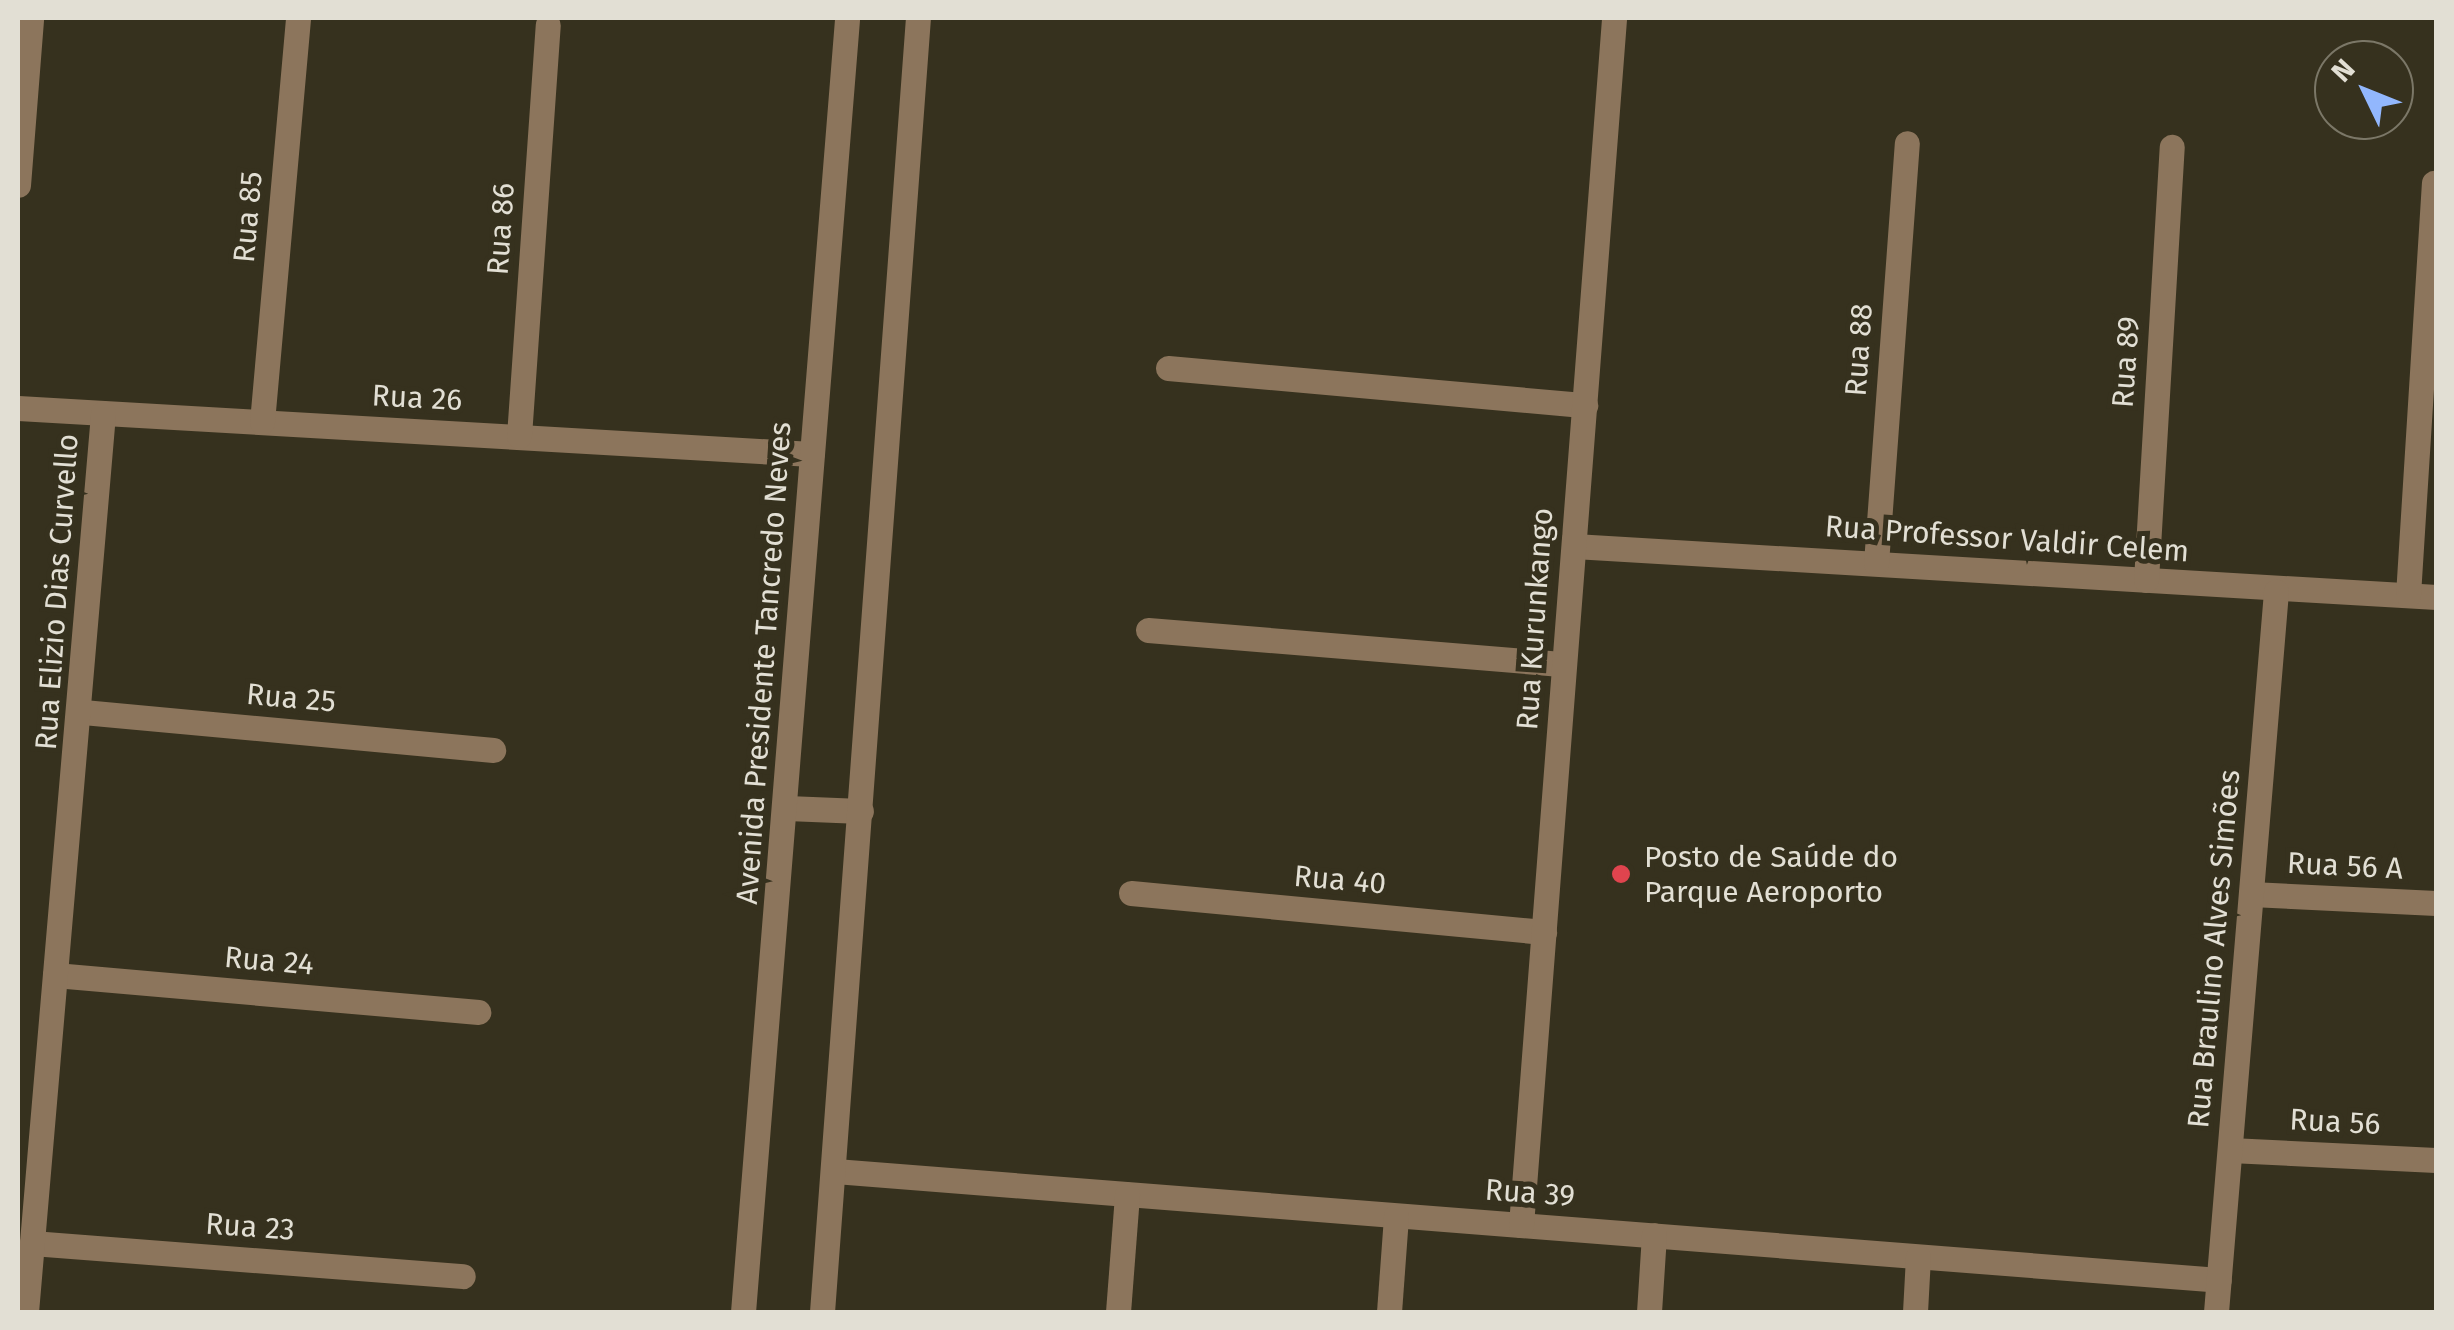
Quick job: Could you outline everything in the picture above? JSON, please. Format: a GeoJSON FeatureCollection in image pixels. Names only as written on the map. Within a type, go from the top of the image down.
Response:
{"type":"FeatureCollection","features":[{"type":"Feature","properties":{"kind":"street"},"geometry":{"type":"LineString","coordinates":[[18,185],[31,18]]}},
{"type":"Feature","properties":{"kind":"street","name":"Rua 85"},"geometry":{"type":"LineString","coordinates":[[262,422],[298,18]]}},
{"type":"Feature","properties":{"kind":"street","name":"Avenida Presidente Tancredo Neves"},"geometry":{"type":"LineString","coordinates":[[742,1312],[788,808],[847,18]]}},
{"type":"Feature","properties":{"kind":"street"},"geometry":{"type":"LineString","coordinates":[[822,1312],[918,18]]}},
{"type":"Feature","properties":{"kind":"street","name":"Rua Kurunkango"},"geometry":{"type":"LineString","coordinates":[[1521,1225],[1614,18]]}},
{"type":"Feature","properties":{"kind":"street","name":"Rua 86"},"geometry":{"type":"LineString","coordinates":[[519,436],[548,26]]}},
{"type":"Feature","properties":{"kind":"street","name":"Rua 88"},"geometry":{"type":"LineString","coordinates":[[1876,563],[1907,143]]}},
{"type":"Feature","properties":{"kind":"street","name":"Rua 89"},"geometry":{"type":"LineString","coordinates":[[2146,580],[2172,147]]}},
{"type":"Feature","properties":{"kind":"street"},"geometry":{"type":"LineString","coordinates":[[2408,595],[2434,184]]}},
{"type":"Feature","properties":{"kind":"street"},"geometry":{"type":"LineString","coordinates":[[1168,368],[1584,404]]}},
{"type":"Feature","properties":{"kind":"street","name":"Rua 26"},"geometry":{"type":"LineString","coordinates":[[18,408],[812,454]]}},
{"type":"Feature","properties":{"kind":"street","name":"Rua Elizio Dias Curvello"},"geometry":{"type":"LineString","coordinates":[[26,1312],[32,1244],[29,1098],[55,975],[84,712],[103,413]]}},
{"type":"Feature","properties":{"kind":"street","name":"Rua Professor Valdir Celem"},"geometry":{"type":"LineString","coordinates":[[1574,546],[2276,591],[2436,597]]}},
{"type":"Feature","properties":{"kind":"street","name":"Rua Braulino Alves Simões"},"geometry":{"type":"LineString","coordinates":[[2216,1312],[2276,591]]}},
{"type":"Feature","properties":{"kind":"street"},"geometry":{"type":"LineString","coordinates":[[1148,630],[1564,664]]}},
{"type":"Feature","properties":{"kind":"street","name":"Rua 25"},"geometry":{"type":"LineString","coordinates":[[84,712],[493,750]]}},
{"type":"Feature","properties":{"kind":"street"},"geometry":{"type":"LineString","coordinates":[[788,808],[861,810]]}},
{"type":"Feature","properties":{"kind":"street","name":"Rua 40"},"geometry":{"type":"LineString","coordinates":[[1131,893],[1544,932]]}},
{"type":"Feature","properties":{"kind":"street","name":"Rua 56 A"},"geometry":{"type":"LineString","coordinates":[[2251,894],[2436,903]]}},
{"type":"Feature","properties":{"kind":"street","name":"Rua 24"},"geometry":{"type":"LineString","coordinates":[[55,975],[478,1012]]}},
{"type":"Feature","properties":{"kind":"street","name":"Rua 56"},"geometry":{"type":"LineString","coordinates":[[2230,1150],[2436,1160]]}},
{"type":"Feature","properties":{"kind":"street","name":"Rua 39"},"geometry":{"type":"LineString","coordinates":[[835,1172],[2219,1280]]}},
{"type":"Feature","properties":{"kind":"street"},"geometry":{"type":"LineString","coordinates":[[1118,1312],[1127,1194]]}},
{"type":"Feature","properties":{"kind":"street"},"geometry":{"type":"LineString","coordinates":[[1389,1312],[1396,1216]]}},
{"type":"Feature","properties":{"kind":"street"},"geometry":{"type":"LineString","coordinates":[[1649,1312],[1654,1235]]}},
{"type":"Feature","properties":{"kind":"street","name":"Rua 23"},"geometry":{"type":"LineString","coordinates":[[32,1244],[464,1276]]}},
{"type":"Feature","properties":{"kind":"street"},"geometry":{"type":"LineString","coordinates":[[1915,1312],[1918,1257]]}},
{"type":"Feature","properties":{"kind":"place","name":"Posto de Saúde do Parque Aeroporto"},"geometry":{"type":"Point","coordinates":[1621,874]}}]}
